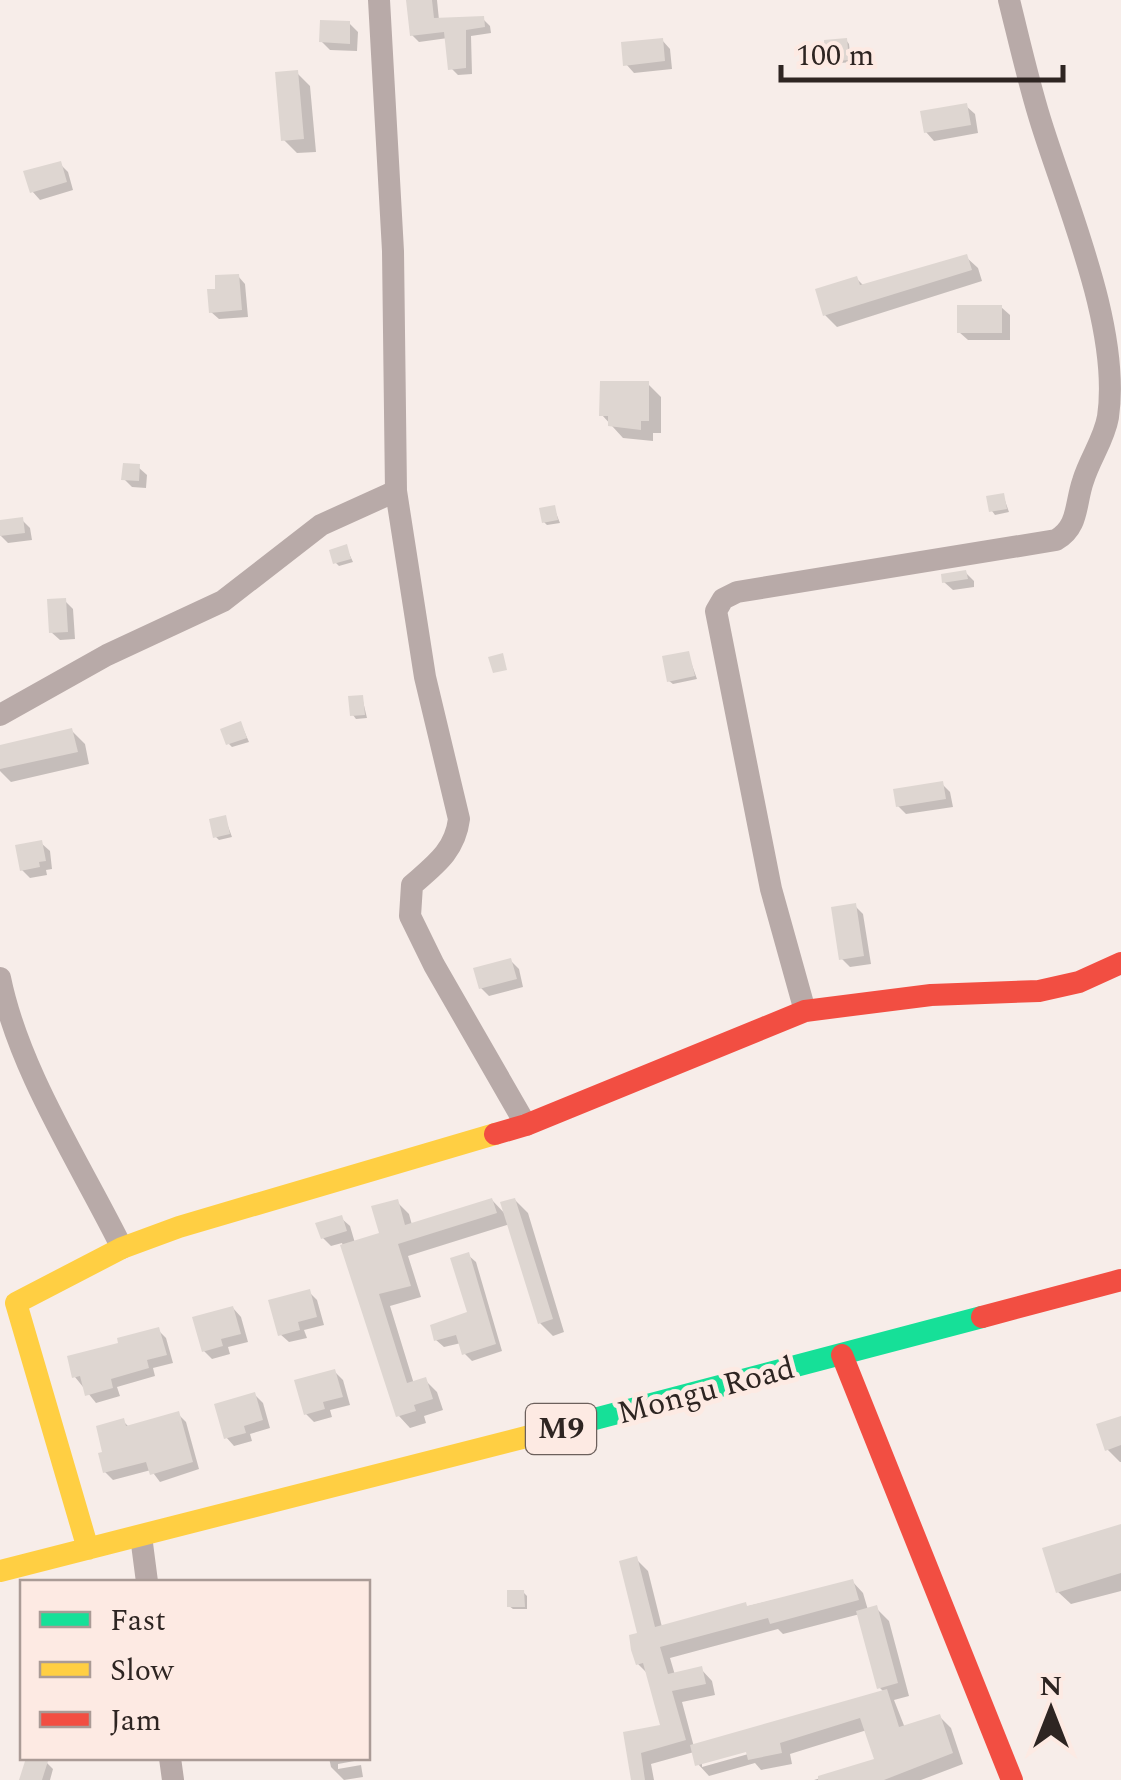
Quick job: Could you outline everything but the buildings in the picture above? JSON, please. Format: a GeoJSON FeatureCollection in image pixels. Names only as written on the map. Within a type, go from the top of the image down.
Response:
{"type":"FeatureCollection","features":[{"type":"Feature","properties":{"kind":"street"},"geometry":{"type":"LineString","coordinates":[[380,0],[394,251],[396,492],[424,677],[459,819],[449,852],[412,885],[410,916],[526,1125]]}},
{"type":"Feature","properties":{"kind":"street"},"geometry":{"type":"LineString","coordinates":[[805,1010],[771,889],[716,610],[723,599],[737,592],[1056,540],[1068,533],[1074,522],[1083,478],[1102,441],[1108,415],[1107,350],[1087,259],[1040,121],[1009,0]]}},
{"type":"Feature","properties":{"kind":"street"},"geometry":{"type":"LineString","coordinates":[[0,715],[107,656],[224,602],[322,525],[396,492]]}},
{"type":"Feature","properties":{"kind":"street"},"geometry":{"type":"LineString","coordinates":[[88,1549],[16,1302],[122,1248],[526,1125],[805,1010],[931,995],[1039,991],[1079,982],[1121,963]]}},
{"type":"Feature","properties":{"kind":"street"},"geometry":{"type":"LineString","coordinates":[[0,978],[41,1089],[122,1248]]}},
{"type":"Feature","properties":{"kind":"street","name":"Mongu Road"},"geometry":{"type":"LineString","coordinates":[[0,1572],[1121,1280]]}},
{"type":"Feature","properties":{"kind":"street"},"geometry":{"type":"LineString","coordinates":[[842,1355],[1012,1780]]}},
{"type":"Feature","properties":{"kind":"street"},"geometry":{"type":"LineString","coordinates":[[142,1536],[148,1580]]}},
{"type":"Feature","properties":{"kind":"traffic: fast"},"geometry":{"type":"LineString","coordinates":[[530,1436],[982,1317]]}},
{"type":"Feature","properties":{"kind":"traffic: slow"},"geometry":{"type":"LineString","coordinates":[[88,1549],[16,1303],[122,1248],[179,1227],[495,1134]]}},
{"type":"Feature","properties":{"kind":"traffic: slow"},"geometry":{"type":"LineString","coordinates":[[0,1571],[530,1436]]}},
{"type":"Feature","properties":{"kind":"traffic: jam"},"geometry":{"type":"LineString","coordinates":[[495,1134],[526,1125],[805,1011],[931,995],[1039,991],[1079,982],[1121,963]]}},
{"type":"Feature","properties":{"kind":"traffic: jam"},"geometry":{"type":"LineString","coordinates":[[982,1317],[1121,1280]]}},
{"type":"Feature","properties":{"kind":"traffic: jam"},"geometry":{"type":"LineString","coordinates":[[842,1355],[1012,1780]]}}]}
